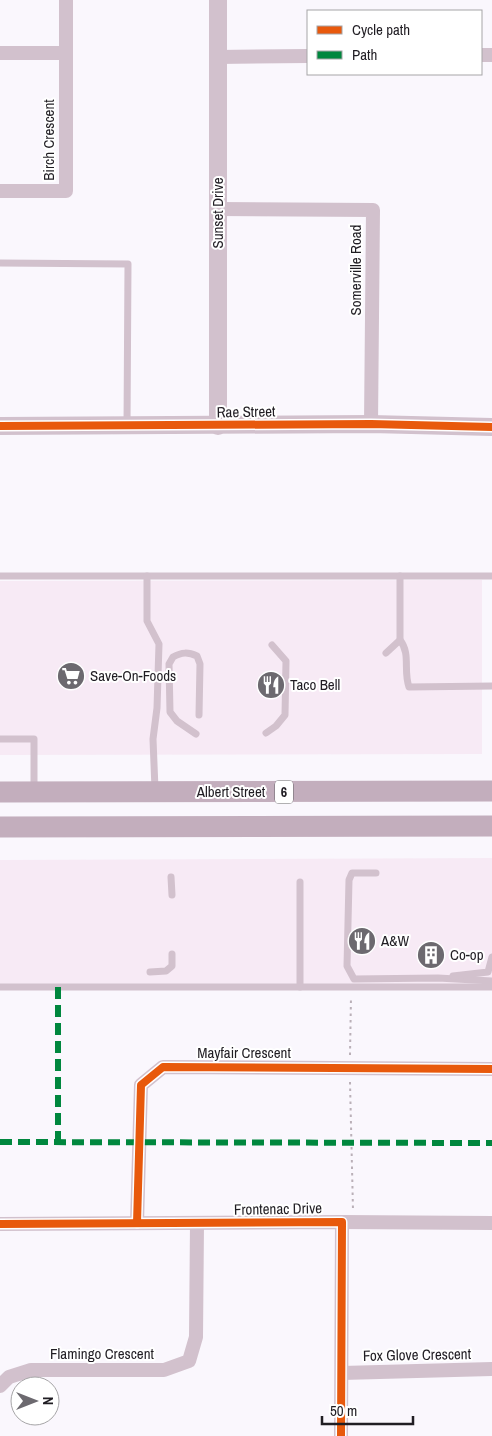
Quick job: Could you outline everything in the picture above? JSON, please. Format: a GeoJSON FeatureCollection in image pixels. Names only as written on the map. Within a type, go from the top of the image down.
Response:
{"type":"FeatureCollection","features":[{"type":"Feature","properties":{"kind":"main road","name":"Albert Street"},"geometry":{"type":"LineString","coordinates":[[0,792],[492,791]]}},
{"type":"Feature","properties":{"kind":"main road"},"geometry":{"type":"LineString","coordinates":[[0,827],[492,826]]}},
{"type":"Feature","properties":{"kind":"street","name":"Birch Crescent"},"geometry":{"type":"LineString","coordinates":[[0,191],[66,191],[66,0]]}},
{"type":"Feature","properties":{"kind":"street","name":"Sunset Drive"},"geometry":{"type":"LineString","coordinates":[[218,0],[218,426]]}},
{"type":"Feature","properties":{"kind":"street"},"geometry":{"type":"LineString","coordinates":[[0,53],[66,53]]}},
{"type":"Feature","properties":{"kind":"street"},"geometry":{"type":"LineString","coordinates":[[218,57],[307,56]]}},
{"type":"Feature","properties":{"kind":"street","name":"Somerville Road"},"geometry":{"type":"LineString","coordinates":[[218,209],[373,210],[371,424]]}},
{"type":"Feature","properties":{"kind":"street","name":"Rae Street"},"geometry":{"type":"LineString","coordinates":[[0,426],[371,424],[492,427]]}},
{"type":"Feature","properties":{"kind":"street","name":"Mayfair Crescent"},"geometry":{"type":"LineString","coordinates":[[137,1223],[141,1085],[163,1067],[492,1069]]}},
{"type":"Feature","properties":{"kind":"street"},"geometry":{"type":"LineString","coordinates":[[348,1222],[492,1223]]}},
{"type":"Feature","properties":{"kind":"street","name":"Frontenac Drive"},"geometry":{"type":"LineString","coordinates":[[0,1224],[348,1222],[341,1436]]}},
{"type":"Feature","properties":{"kind":"street","name":"Flamingo Crescent"},"geometry":{"type":"LineString","coordinates":[[0,1386],[9,1377],[31,1370],[164,1370],[189,1361],[196,1337],[197,1224]]}},
{"type":"Feature","properties":{"kind":"street","name":"Fox Glove Crescent"},"geometry":{"type":"LineString","coordinates":[[342,1373],[492,1369]]}},
{"type":"Feature","properties":{"kind":"lane"},"geometry":{"type":"LineString","coordinates":[[0,263],[128,264],[127,426]]}},
{"type":"Feature","properties":{"kind":"lane"},"geometry":{"type":"LineString","coordinates":[[0,576],[492,576]]}},
{"type":"Feature","properties":{"kind":"lane"},"geometry":{"type":"LineString","coordinates":[[147,576],[147,621],[159,644],[157,708],[153,739],[155,792]]}},
{"type":"Feature","properties":{"kind":"lane"},"geometry":{"type":"LineString","coordinates":[[400,576],[400,640],[406,648],[405,677],[409,687],[492,686]]}},
{"type":"Feature","properties":{"kind":"lane"},"geometry":{"type":"LineString","coordinates":[[386,653],[400,640]]}},
{"type":"Feature","properties":{"kind":"lane"},"geometry":{"type":"LineString","coordinates":[[266,734],[285,715],[286,661],[272,645]]}},
{"type":"Feature","properties":{"kind":"lane"},"geometry":{"type":"LineString","coordinates":[[196,734],[176,721],[170,712],[170,664],[173,657],[181,653],[191,653],[197,656],[200,664],[199,715]]}},
{"type":"Feature","properties":{"kind":"lane"},"geometry":{"type":"LineString","coordinates":[[0,739],[34,739],[34,792]]}},
{"type":"Feature","properties":{"kind":"lane"},"geometry":{"type":"LineString","coordinates":[[376,873],[352,872],[348,880],[347,966],[354,978],[438,978],[492,981]]}},
{"type":"Feature","properties":{"kind":"lane"},"geometry":{"type":"LineString","coordinates":[[172,877],[172,895]]}},
{"type":"Feature","properties":{"kind":"lane"},"geometry":{"type":"LineString","coordinates":[[300,882],[300,987]]}},
{"type":"Feature","properties":{"kind":"lane"},"geometry":{"type":"LineString","coordinates":[[150,972],[166,972],[172,966],[172,954]]}},
{"type":"Feature","properties":{"kind":"lane"},"geometry":{"type":"LineString","coordinates":[[438,978],[490,972],[492,957]]}},
{"type":"Feature","properties":{"kind":"lane"},"geometry":{"type":"LineString","coordinates":[[0,987],[492,988]]}},
{"type":"Feature","properties":{"kind":"path"},"geometry":{"type":"LineString","coordinates":[[348,1222],[351,987]]}},
{"type":"Feature","properties":{"kind":"shaded area"},"geometry":{"type":"Polygon","coordinates":[[[482,580],[482,754],[0,755],[0,581],[482,580]]]}},
{"type":"Feature","properties":{"kind":"shaded area"},"geometry":{"type":"Polygon","coordinates":[[[492,858],[492,984],[0,986],[0,860],[492,858]]]}},
{"type":"Feature","properties":{"kind":"marked path"},"geometry":{"type":"LineString","coordinates":[[58,987],[58,1143]]}},
{"type":"Feature","properties":{"kind":"marked path"},"geometry":{"type":"LineString","coordinates":[[0,1142],[492,1143]]}},
{"type":"Feature","properties":{"kind":"cycle path"},"geometry":{"type":"LineString","coordinates":[[0,426],[371,424],[492,427]]}},
{"type":"Feature","properties":{"kind":"cycle path"},"geometry":{"type":"LineString","coordinates":[[137,1223],[141,1085],[163,1067],[492,1069]]}},
{"type":"Feature","properties":{"kind":"cycle path"},"geometry":{"type":"LineString","coordinates":[[0,1224],[342,1222],[341,1436]]}},
{"type":"Feature","properties":{"kind":"place","name":"Save-On-Foods"},"geometry":{"type":"Point","coordinates":[71,676]}},
{"type":"Feature","properties":{"kind":"place","name":"Taco Bell"},"geometry":{"type":"Point","coordinates":[271,685]}},
{"type":"Feature","properties":{"kind":"place","name":"A&W"},"geometry":{"type":"Point","coordinates":[362,941]}},
{"type":"Feature","properties":{"kind":"place","name":"Co-op"},"geometry":{"type":"Point","coordinates":[431,955]}}]}
